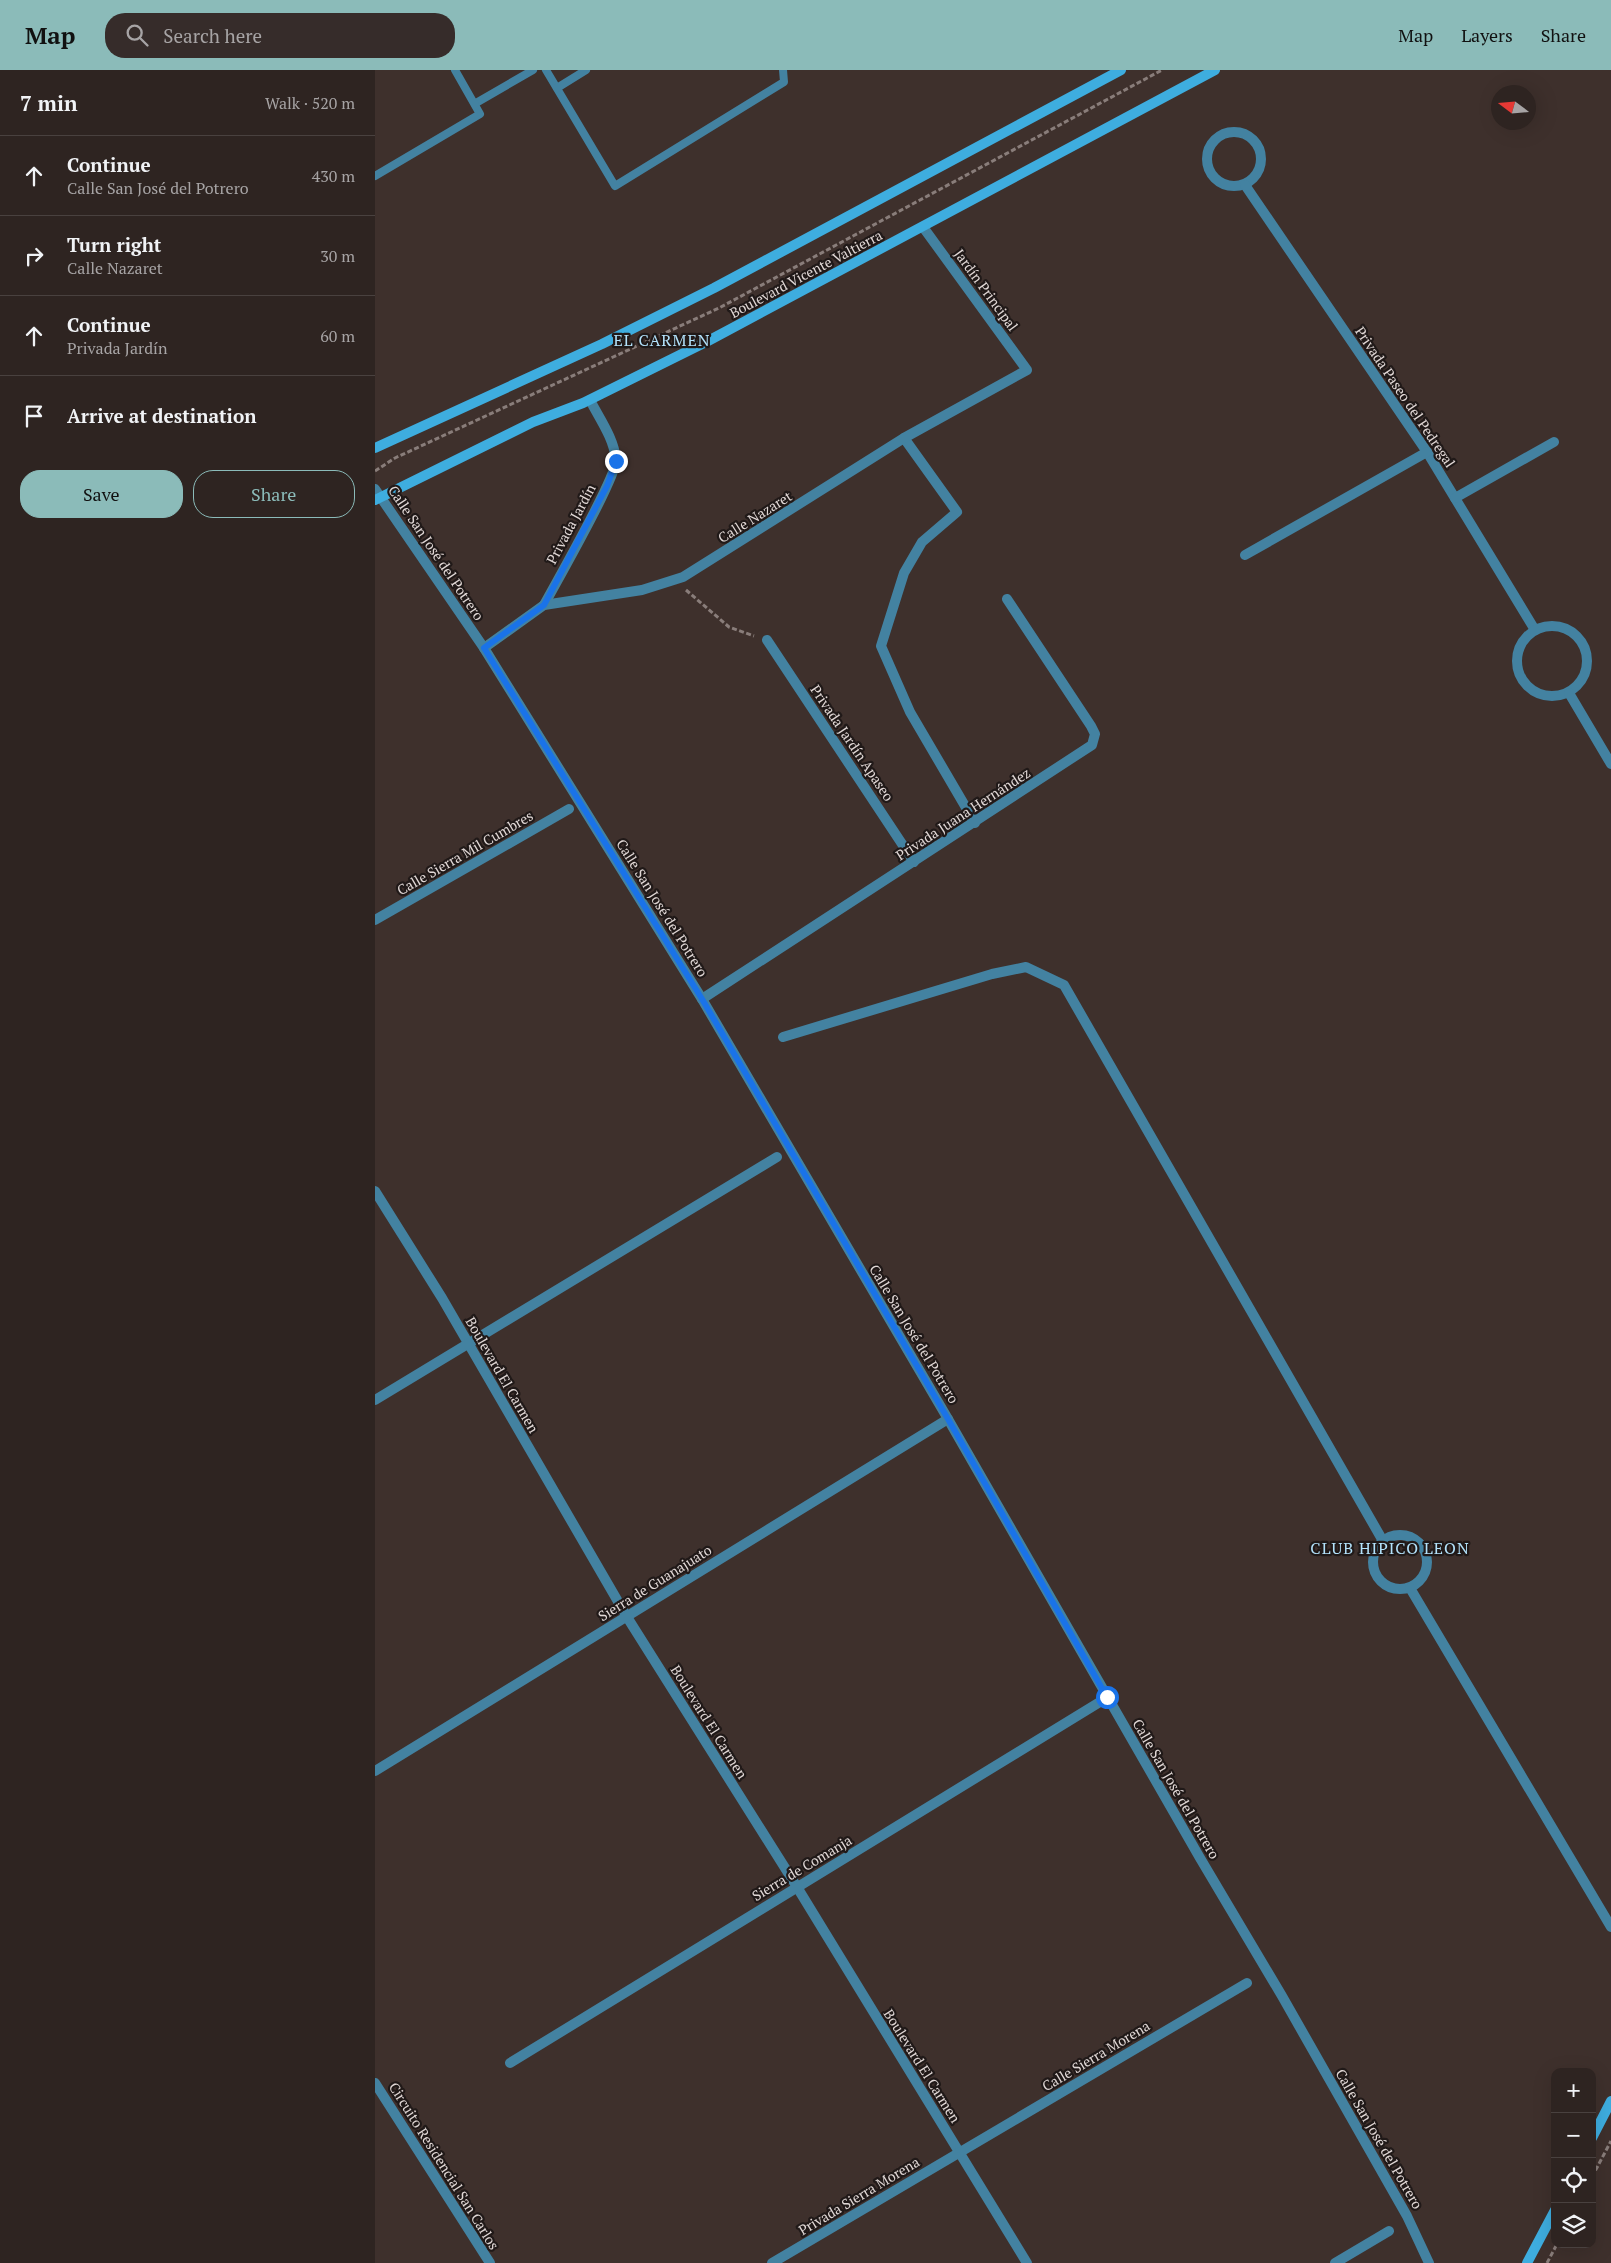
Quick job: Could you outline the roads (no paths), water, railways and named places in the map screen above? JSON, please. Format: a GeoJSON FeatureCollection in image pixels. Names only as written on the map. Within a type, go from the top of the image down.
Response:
{"type":"FeatureCollection","features":[{"type":"Feature","properties":{"kind":"main road"},"geometry":{"type":"LineString","coordinates":[[375,448],[593,348],[714,288],[1121,70]]}},
{"type":"Feature","properties":{"kind":"main road","name":"Boulevard Vicente Valtierra"},"geometry":{"type":"LineString","coordinates":[[376,495],[533,422],[590,400],[716,337],[1215,70]]}},
{"type":"Feature","properties":{"kind":"main road"},"geometry":{"type":"LineString","coordinates":[[1596,2130],[1611,2101]]}},
{"type":"Feature","properties":{"kind":"main road"},"geometry":{"type":"LineString","coordinates":[[1527,2263],[1551,2218]]}},
{"type":"Feature","properties":{"kind":"street"},"geometry":{"type":"LineString","coordinates":[[1240,132],[1254,141],[1261,156],[1257,173],[1245,184],[1228,186],[1213,178],[1206,162],[1210,145],[1223,134],[1240,132]]}},
{"type":"Feature","properties":{"kind":"street","name":"Privada Paseo del Pedregal"},"geometry":{"type":"LineString","coordinates":[[1245,184],[1427,452],[1535,630]]}},
{"type":"Feature","properties":{"kind":"street","name":"Jardín Principal"},"geometry":{"type":"LineString","coordinates":[[923,227],[1027,370]]}},
{"type":"Feature","properties":{"kind":"street","name":"Calle Nazaret"},"geometry":{"type":"LineString","coordinates":[[484,648],[544,605],[642,590],[675,580],[773,522],[905,438],[1027,370]]}},
{"type":"Feature","properties":{"kind":"street","name":"Privada Jardín"},"geometry":{"type":"LineString","coordinates":[[544,605],[607,486],[616,461],[611,440],[590,400]]}},
{"type":"Feature","properties":{"kind":"street"},"geometry":{"type":"LineString","coordinates":[[905,438],[957,512],[923,542],[904,573],[881,646],[910,712],[975,823]]}},
{"type":"Feature","properties":{"kind":"street"},"geometry":{"type":"LineString","coordinates":[[1455,498],[1553,442]]}},
{"type":"Feature","properties":{"kind":"street"},"geometry":{"type":"LineString","coordinates":[[1245,555],[1427,452]]}},
{"type":"Feature","properties":{"kind":"street","name":"Calle San José del Potrero"},"geometry":{"type":"LineString","coordinates":[[376,495],[484,648],[702,999],[948,1419],[1407,2216],[1429,2263]]}},
{"type":"Feature","properties":{"kind":"street","name":"Privada Juana Hernández"},"geometry":{"type":"LineString","coordinates":[[702,999],[1086,752],[1092,745],[1095,738],[1091,726],[1007,599]]}},
{"type":"Feature","properties":{"kind":"street"},"geometry":{"type":"LineString","coordinates":[[1551,625],[1567,628],[1579,638],[1587,652],[1587,668],[1581,683],[1569,693],[1553,697],[1538,694],[1525,685],[1517,671],[1517,655],[1523,640],[1535,630],[1551,625]]}},
{"type":"Feature","properties":{"kind":"street","name":"Privada Jardín Apaseo"},"geometry":{"type":"LineString","coordinates":[[767,640],[914,862]]}},
{"type":"Feature","properties":{"kind":"street"},"geometry":{"type":"LineString","coordinates":[[1569,693],[1611,764]]}},
{"type":"Feature","properties":{"kind":"street","name":"Calle Sierra Mil Cumbres"},"geometry":{"type":"LineString","coordinates":[[375,920],[569,809]]}},
{"type":"Feature","properties":{"kind":"street"},"geometry":{"type":"LineString","coordinates":[[783,1036],[992,974],[1026,967],[1064,985],[1383,1541]]}},
{"type":"Feature","properties":{"kind":"street"},"geometry":{"type":"LineString","coordinates":[[375,1400],[777,1157]]}},
{"type":"Feature","properties":{"kind":"street","name":"Boulevard El Carmen"},"geometry":{"type":"LineString","coordinates":[[375,1191],[468,1344],[627,1617],[797,1887],[1027,2263]]}},
{"type":"Feature","properties":{"kind":"street","name":"Sierra de Guanajuato"},"geometry":{"type":"LineString","coordinates":[[375,1771],[948,1419]]}},
{"type":"Feature","properties":{"kind":"street"},"geometry":{"type":"LineString","coordinates":[[1395,1535],[1409,1536],[1420,1543],[1427,1555],[1427,1568],[1421,1580],[1410,1588],[1395,1590],[1381,1582],[1373,1569],[1374,1553],[1383,1541],[1395,1535]]}},
{"type":"Feature","properties":{"kind":"street"},"geometry":{"type":"LineString","coordinates":[[1410,1588],[1611,1927]]}},
{"type":"Feature","properties":{"kind":"street","name":"Sierra de Comanja"},"geometry":{"type":"LineString","coordinates":[[510,2063],[1107,1697]]}},
{"type":"Feature","properties":{"kind":"street","name":"Calle Sierra Morena"},"geometry":{"type":"LineString","coordinates":[[960,2152],[1247,1983]]}},
{"type":"Feature","properties":{"kind":"street","name":"Circuito Residencial San Carlos"},"geometry":{"type":"LineString","coordinates":[[375,2083],[490,2263]]}},
{"type":"Feature","properties":{"kind":"street","name":"Privada Sierra Morena"},"geometry":{"type":"LineString","coordinates":[[772,2263],[960,2152]]}},
{"type":"Feature","properties":{"kind":"street"},"geometry":{"type":"LineString","coordinates":[[1335,2263],[1389,2231]]}},
{"type":"Feature","properties":{"kind":"lane"},"geometry":{"type":"LineString","coordinates":[[375,176],[480,114],[455,70]]}},
{"type":"Feature","properties":{"kind":"lane"},"geometry":{"type":"LineString","coordinates":[[475,103],[533,70]]}},
{"type":"Feature","properties":{"kind":"lane"},"geometry":{"type":"LineString","coordinates":[[546,70],[615,186],[784,82],[783,70]]}},
{"type":"Feature","properties":{"kind":"lane"},"geometry":{"type":"LineString","coordinates":[[557,88],[586,70]]}},
{"type":"Feature","properties":{"kind":"district","name":"EL CARMEN"},"geometry":{"type":"Point","coordinates":[662,340]}},
{"type":"Feature","properties":{"kind":"district","name":"CLUB HIPICO LEON"},"geometry":{"type":"Point","coordinates":[1390,1548]}}]}
